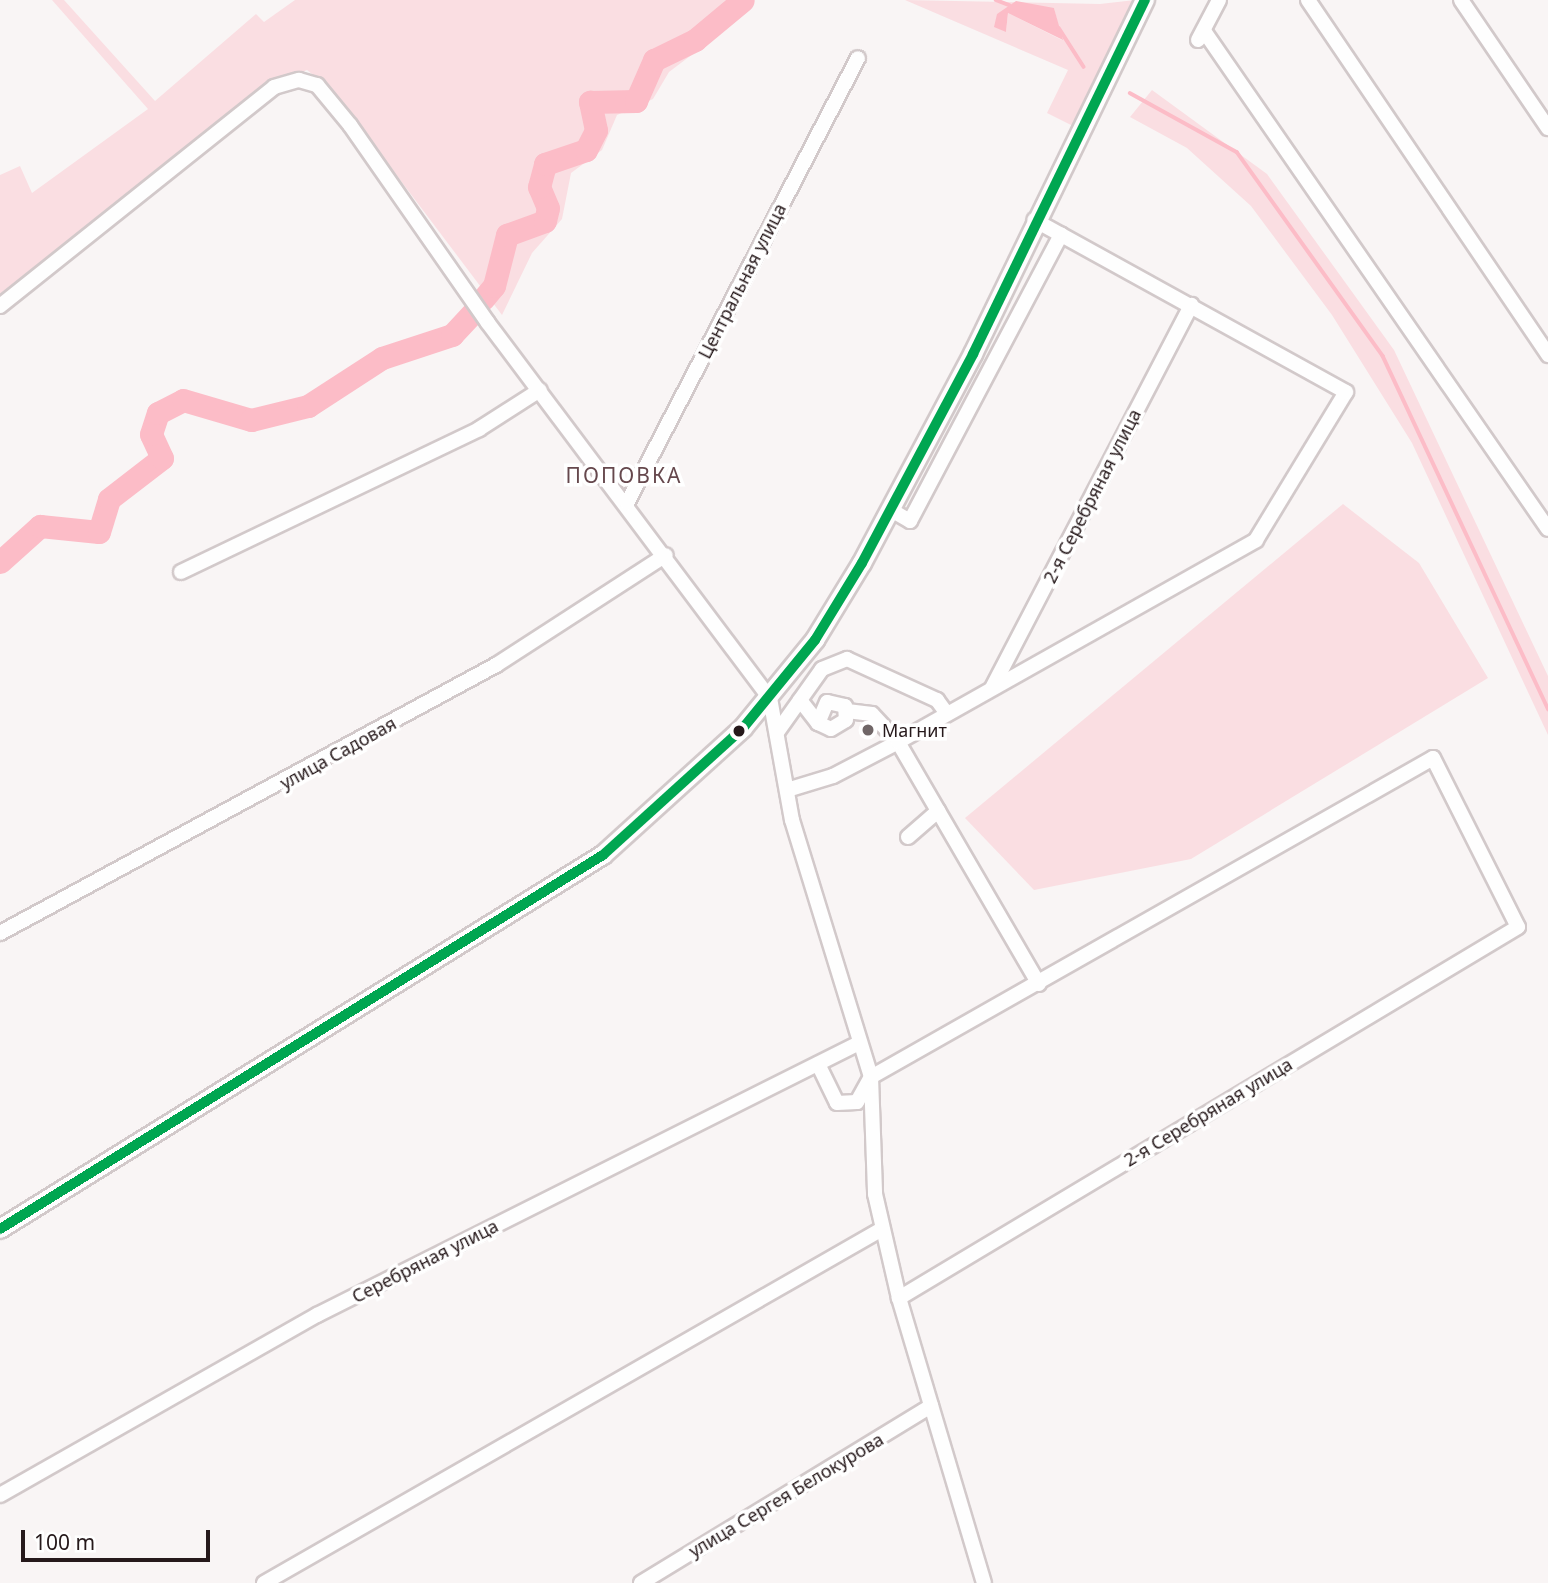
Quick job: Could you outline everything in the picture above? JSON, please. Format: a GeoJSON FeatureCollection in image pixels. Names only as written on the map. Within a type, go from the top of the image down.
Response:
{"type":"FeatureCollection","features":[{"type":"Feature","properties":{"kind":"street"},"geometry":{"type":"LineString","coordinates":[[0,1229],[603,855],[770,698],[825,625],[891,510],[1145,0]]}},
{"type":"Feature","properties":{"kind":"street"},"geometry":{"type":"LineString","coordinates":[[1219,0],[1201,36],[1548,529]]}},
{"type":"Feature","properties":{"kind":"street"},"geometry":{"type":"LineString","coordinates":[[1308,0],[1548,355]]}},
{"type":"Feature","properties":{"kind":"street"},"geometry":{"type":"LineString","coordinates":[[1461,0],[1548,128]]}},
{"type":"Feature","properties":{"kind":"street","name":"Центральная улица"},"geometry":{"type":"LineString","coordinates":[[627,503],[858,58]]}},
{"type":"Feature","properties":{"kind":"street"},"geometry":{"type":"LineString","coordinates":[[0,306],[274,87],[299,80],[317,85],[350,125],[540,390],[666,555],[770,698],[787,790],[871,1077],[882,1229],[899,1298],[983,1583]]}},
{"type":"Feature","properties":{"kind":"street"},"geometry":{"type":"LineString","coordinates":[[787,790],[833,776],[898,742],[1256,540],[1346,392],[1034,220]]}},
{"type":"Feature","properties":{"kind":"street"},"geometry":{"type":"LineString","coordinates":[[891,510],[909,521],[1061,234]]}},
{"type":"Feature","properties":{"kind":"street","name":"2-я Серебряная улица"},"geometry":{"type":"LineString","coordinates":[[992,688],[1191,305]]}},
{"type":"Feature","properties":{"kind":"street"},"geometry":{"type":"LineString","coordinates":[[181,572],[479,429],[540,390]]}},
{"type":"Feature","properties":{"kind":"street","name":"улица Садовая"},"geometry":{"type":"LineString","coordinates":[[0,933],[485,672],[666,555]]}},
{"type":"Feature","properties":{"kind":"street"},"geometry":{"type":"LineString","coordinates":[[778,731],[822,669],[847,659],[937,700],[947,714]]}},
{"type":"Feature","properties":{"kind":"street"},"geometry":{"type":"LineString","coordinates":[[800,700],[818,723],[836,728],[847,711]]}},
{"type":"Feature","properties":{"kind":"street"},"geometry":{"type":"LineString","coordinates":[[818,723],[827,702],[839,701],[847,711],[872,714],[898,742],[1038,984],[871,1077],[863,1098],[837,1103],[818,1064]]}},
{"type":"Feature","properties":{"kind":"street","name":"2-я Серебряная улица"},"geometry":{"type":"LineString","coordinates":[[899,1298],[1518,927],[1433,758],[1038,984]]}},
{"type":"Feature","properties":{"kind":"street"},"geometry":{"type":"LineString","coordinates":[[908,837],[938,811]]}},
{"type":"Feature","properties":{"kind":"street","name":"Серебряная улица"},"geometry":{"type":"LineString","coordinates":[[0,1495],[317,1315],[859,1043]]}},
{"type":"Feature","properties":{"kind":"street"},"geometry":{"type":"LineString","coordinates":[[264,1583],[882,1229]]}},
{"type":"Feature","properties":{"kind":"street","name":"улица Сергея Белокурова"},"geometry":{"type":"LineString","coordinates":[[641,1583],[931,1406]]}},
{"type":"Feature","properties":{"kind":"shaded area"},"geometry":{"type":"Polygon","coordinates":[[[52,0],[64,0],[155,101],[256,14],[264,22],[295,0],[744,0],[722,32],[669,72],[653,99],[617,115],[602,150],[571,173],[562,219],[532,253],[502,315],[333,91],[307,70],[258,91],[0,301],[0,175],[20,166],[32,193],[148,109],[52,0]]]}},
{"type":"Feature","properties":{"kind":"shaded area"},"geometry":{"type":"Polygon","coordinates":[[[905,0],[1100,4],[1135,0],[1073,126],[1047,113],[1068,70],[905,0]],[[1054,8],[997,14],[1006,32],[1008,13],[1062,40],[1054,8]]]}},
{"type":"Feature","properties":{"kind":"shaded area"},"geometry":{"type":"Polygon","coordinates":[[[1016,1],[1054,8],[1063,40],[1008,13],[1006,32],[994,27],[997,14],[1016,1]]]}},
{"type":"Feature","properties":{"kind":"shaded area"},"geometry":{"type":"Polygon","coordinates":[[[1152,90],[1267,174],[1394,350],[1548,676],[1548,735],[1412,443],[1332,315],[1251,206],[1187,148],[1130,117],[1152,90]]]}},
{"type":"Feature","properties":{"kind":"shaded area"},"geometry":{"type":"Polygon","coordinates":[[[1343,504],[1419,563],[1488,678],[1191,859],[1034,890],[965,818],[1343,504]]]}},
{"type":"Feature","properties":{"kind":"waterway"},"geometry":{"type":"LineString","coordinates":[[483,299],[494,286],[507,235],[545,221],[548,208],[539,187],[545,164],[586,150],[596,130],[590,102],[636,101],[654,60],[695,40],[743,0]]}},
{"type":"Feature","properties":{"kind":"waterway"},"geometry":{"type":"LineString","coordinates":[[996,0],[1009,5]]}},
{"type":"Feature","properties":{"kind":"waterway"},"geometry":{"type":"LineString","coordinates":[[1059,28],[1084,67]]}},
{"type":"Feature","properties":{"kind":"waterway"},"geometry":{"type":"LineString","coordinates":[[1130,93],[1237,152],[1383,356],[1548,709]]}},
{"type":"Feature","properties":{"kind":"waterway"},"geometry":{"type":"LineString","coordinates":[[0,562],[40,526],[99,532],[109,499],[162,458],[151,434],[158,413],[183,400],[251,420],[308,406],[382,358],[452,335],[474,311]]}},
{"type":"Feature","properties":{"kind":"transit line"},"geometry":{"type":"LineString","coordinates":[[0,1229],[603,855],[743,728],[815,640],[862,563],[973,354],[1145,0]]}},
{"type":"Feature","properties":{"kind":"place","name":"Магнит"},"geometry":{"type":"Point","coordinates":[868,730]}},
{"type":"Feature","properties":{"kind":"district","name":"ПОПОВКА"},"geometry":{"type":"Point","coordinates":[624,475]}}]}
